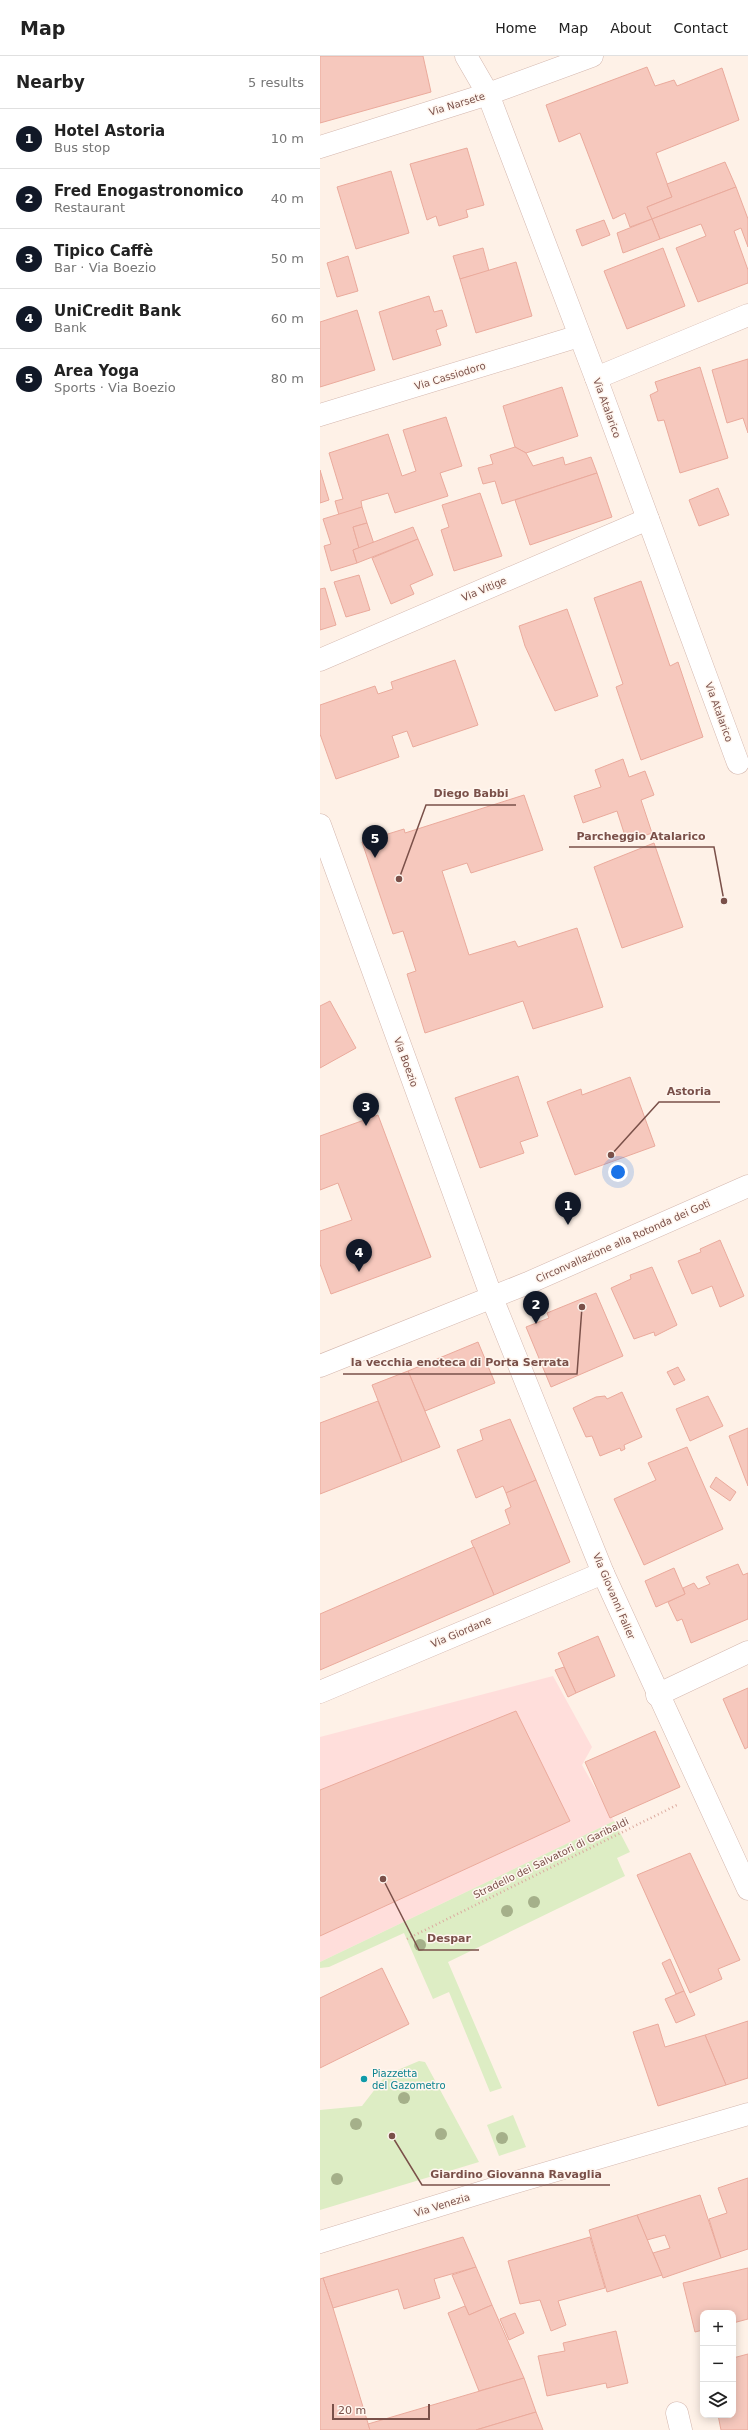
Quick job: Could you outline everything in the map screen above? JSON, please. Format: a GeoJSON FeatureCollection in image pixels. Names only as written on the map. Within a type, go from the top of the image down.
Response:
{"type":"FeatureCollection","features":[{"type":"Feature","properties":{"kind":"street","name":"Via Atalarico"},"geometry":{"type":"LineString","coordinates":[[466,56],[488,94],[596,378],[738,763]]}},
{"type":"Feature","properties":{"kind":"street","name":"Via Narsete"},"geometry":{"type":"LineString","coordinates":[[320,147],[488,94],[592,56]]}},
{"type":"Feature","properties":{"kind":"street"},"geometry":{"type":"LineString","coordinates":[[596,378],[748,315]]}},
{"type":"Feature","properties":{"kind":"street","name":"Via Cassiodoro"},"geometry":{"type":"LineString","coordinates":[[320,416],[579,336]]}},
{"type":"Feature","properties":{"kind":"street","name":"Via Vitige"},"geometry":{"type":"LineString","coordinates":[[320,660],[648,519]]}},
{"type":"Feature","properties":{"kind":"street","name":"Via Boezio"},"geometry":{"type":"LineString","coordinates":[[320,825],[492,1298]]}},
{"type":"Feature","properties":{"kind":"street","name":"Circonvallazione alla Rotonda dei Goti"},"geometry":{"type":"LineString","coordinates":[[320,1366],[492,1298],[748,1186]]}},
{"type":"Feature","properties":{"kind":"street","name":"Via Giovanni Falier"},"geometry":{"type":"LineString","coordinates":[[492,1298],[603,1573],[657,1694],[748,1889]]}},
{"type":"Feature","properties":{"kind":"street","name":"Via Giordane"},"geometry":{"type":"LineString","coordinates":[[320,1692],[603,1573]]}},
{"type":"Feature","properties":{"kind":"street"},"geometry":{"type":"LineString","coordinates":[[657,1694],[748,1652]]}},
{"type":"Feature","properties":{"kind":"street","name":"Via Venezia"},"geometry":{"type":"LineString","coordinates":[[320,2242],[499,2187],[748,2114]]}},
{"type":"Feature","properties":{"kind":"path","name":"Stradello dei Salvatori di Garibaldi"},"geometry":{"type":"LineString","coordinates":[[407,1938],[703,1792]]}},
{"type":"Feature","properties":{"kind":"shaded area"},"geometry":{"type":"Polygon","coordinates":[[[553,1676],[592,1747],[582,1765],[614,1821],[320,1962],[320,1737],[553,1676]]]}},
{"type":"Feature","properties":{"kind":"green space"},"geometry":{"type":"Polygon","coordinates":[[[614,1821],[630,1852],[617,1858],[625,1876],[448,1962],[502,2088],[490,2092],[449,1992],[433,1999],[404,1933],[329,1967],[320,1968],[320,1962],[614,1821]]]}},
{"type":"Feature","properties":{"kind":"green space"},"geometry":{"type":"Polygon","coordinates":[[[419,2061],[425,2062],[479,2162],[320,2210],[320,2110],[362,2106],[386,2075],[419,2061]]]}},
{"type":"Feature","properties":{"kind":"green space"},"geometry":{"type":"Polygon","coordinates":[[[513,2115],[526,2147],[499,2156],[487,2125],[513,2115]]]}},
{"type":"Feature","properties":{"kind":"building"},"geometry":{"type":"Polygon","coordinates":[[[320,56],[423,56],[431,92],[320,123],[320,56]]]}},
{"type":"Feature","properties":{"kind":"building"},"geometry":{"type":"Polygon","coordinates":[[[647,67],[655,86],[674,80],[677,86],[722,68],[739,120],[656,153],[672,197],[647,207],[652,219],[630,227],[625,213],[613,219],[580,133],[559,142],[546,105],[647,67]]]}},
{"type":"Feature","properties":{"kind":"building"},"geometry":{"type":"Polygon","coordinates":[[[467,148],[484,205],[466,210],[468,217],[439,226],[436,216],[427,220],[410,164],[467,148]]]}},
{"type":"Feature","properties":{"kind":"building"},"geometry":{"type":"Polygon","coordinates":[[[725,162],[736,187],[652,219],[647,207],[672,197],[667,184],[725,162]]]}},
{"type":"Feature","properties":{"kind":"building"},"geometry":{"type":"Polygon","coordinates":[[[391,171],[409,233],[356,249],[337,187],[391,171]]]}},
{"type":"Feature","properties":{"kind":"building"},"geometry":{"type":"Polygon","coordinates":[[[736,187],[748,219],[748,247],[741,228],[734,231],[748,270],[748,283],[698,302],[676,248],[706,236],[701,224],[660,239],[652,219],[736,187]]]}},
{"type":"Feature","properties":{"kind":"building"},"geometry":{"type":"Polygon","coordinates":[[[652,219],[660,239],[623,253],[617,233],[652,219]]]}},
{"type":"Feature","properties":{"kind":"building"},"geometry":{"type":"Polygon","coordinates":[[[604,220],[610,235],[582,246],[576,230],[604,220]]]}},
{"type":"Feature","properties":{"kind":"building"},"geometry":{"type":"Polygon","coordinates":[[[483,248],[489,271],[460,279],[453,256],[483,248]]]}},
{"type":"Feature","properties":{"kind":"building"},"geometry":{"type":"Polygon","coordinates":[[[663,248],[685,306],[627,329],[604,271],[663,248]]]}},
{"type":"Feature","properties":{"kind":"building"},"geometry":{"type":"Polygon","coordinates":[[[348,256],[358,291],[337,297],[327,263],[348,256]]]}},
{"type":"Feature","properties":{"kind":"building"},"geometry":{"type":"Polygon","coordinates":[[[516,262],[532,316],[476,333],[460,279],[516,262]]]}},
{"type":"Feature","properties":{"kind":"building"},"geometry":{"type":"Polygon","coordinates":[[[429,296],[434,312],[442,310],[447,326],[436,330],[441,345],[393,360],[379,312],[429,296]]]}},
{"type":"Feature","properties":{"kind":"building"},"geometry":{"type":"Polygon","coordinates":[[[357,310],[375,370],[320,387],[320,322],[357,310]]]}},
{"type":"Feature","properties":{"kind":"building"},"geometry":{"type":"Polygon","coordinates":[[[748,359],[748,433],[743,418],[727,423],[712,370],[748,359]]]}},
{"type":"Feature","properties":{"kind":"building"},"geometry":{"type":"Polygon","coordinates":[[[700,367],[728,458],[680,473],[664,420],[658,421],[650,395],[658,391],[655,382],[700,367]]]}},
{"type":"Feature","properties":{"kind":"building"},"geometry":{"type":"Polygon","coordinates":[[[562,387],[578,436],[526,453],[515,447],[503,406],[562,387]]]}},
{"type":"Feature","properties":{"kind":"building"},"geometry":{"type":"Polygon","coordinates":[[[446,417],[462,466],[440,473],[448,496],[395,513],[388,493],[361,501],[362,507],[339,515],[335,501],[343,499],[329,453],[388,434],[402,476],[416,471],[403,430],[446,417]]]}},
{"type":"Feature","properties":{"kind":"building"},"geometry":{"type":"Polygon","coordinates":[[[515,447],[526,453],[533,466],[563,457],[565,465],[591,457],[597,473],[502,504],[495,481],[483,484],[478,468],[493,464],[490,455],[515,447]]]}},
{"type":"Feature","properties":{"kind":"building"},"geometry":{"type":"Polygon","coordinates":[[[320,470],[329,500],[320,503],[320,470]]]}},
{"type":"Feature","properties":{"kind":"building"},"geometry":{"type":"Polygon","coordinates":[[[597,473],[612,517],[530,545],[515,500],[597,473]]]}},
{"type":"Feature","properties":{"kind":"building"},"geometry":{"type":"Polygon","coordinates":[[[718,488],[729,515],[699,526],[689,500],[718,488]]]}},
{"type":"Feature","properties":{"kind":"building"},"geometry":{"type":"Polygon","coordinates":[[[480,493],[502,556],[454,571],[441,530],[449,527],[442,505],[480,493]]]}},
{"type":"Feature","properties":{"kind":"building"},"geometry":{"type":"Polygon","coordinates":[[[362,507],[367,523],[353,527],[359,548],[353,550],[357,563],[331,571],[324,546],[331,544],[323,519],[362,507]]]}},
{"type":"Feature","properties":{"kind":"building"},"geometry":{"type":"Polygon","coordinates":[[[367,523],[374,544],[359,548],[353,527],[367,523]]]}},
{"type":"Feature","properties":{"kind":"building"},"geometry":{"type":"Polygon","coordinates":[[[413,527],[418,539],[357,563],[353,550],[413,527]]]}},
{"type":"Feature","properties":{"kind":"building"},"geometry":{"type":"Polygon","coordinates":[[[418,539],[433,575],[410,585],[414,594],[391,604],[372,558],[418,539]]]}},
{"type":"Feature","properties":{"kind":"building"},"geometry":{"type":"Polygon","coordinates":[[[359,575],[370,610],[346,617],[334,582],[359,575]]]}},
{"type":"Feature","properties":{"kind":"building"},"geometry":{"type":"Polygon","coordinates":[[[641,581],[670,666],[678,662],[703,737],[641,760],[616,687],[623,684],[594,598],[641,581]]]}},
{"type":"Feature","properties":{"kind":"building"},"geometry":{"type":"Polygon","coordinates":[[[325,588],[336,625],[320,630],[320,589],[325,588]]]}},
{"type":"Feature","properties":{"kind":"building"},"geometry":{"type":"Polygon","coordinates":[[[567,609],[598,696],[555,711],[525,646],[519,626],[567,609]]]}},
{"type":"Feature","properties":{"kind":"building"},"geometry":{"type":"Polygon","coordinates":[[[455,660],[478,725],[413,747],[407,731],[392,736],[399,757],[336,779],[320,734],[320,705],[375,686],[378,694],[393,689],[391,682],[455,660]]]}},
{"type":"Feature","properties":{"kind":"building"},"geometry":{"type":"Polygon","coordinates":[[[623,759],[629,777],[645,771],[654,795],[641,800],[652,833],[627,842],[617,811],[583,823],[574,796],[601,787],[595,770],[623,759]]]}},
{"type":"Feature","properties":{"kind":"building"},"geometry":{"type":"Polygon","coordinates":[[[524,795],[543,850],[471,873],[467,863],[442,871],[469,955],[515,941],[518,947],[577,928],[603,1007],[533,1029],[523,1001],[425,1033],[407,974],[416,971],[403,931],[393,934],[362,842],[404,829],[405,833],[524,795]]]}},
{"type":"Feature","properties":{"kind":"building"},"geometry":{"type":"Polygon","coordinates":[[[654,843],[683,927],[622,948],[594,867],[654,843]]]}},
{"type":"Feature","properties":{"kind":"building"},"geometry":{"type":"Polygon","coordinates":[[[330,1001],[356,1048],[320,1068],[320,1006],[330,1001]]]}},
{"type":"Feature","properties":{"kind":"building"},"geometry":{"type":"Polygon","coordinates":[[[518,1076],[538,1136],[520,1142],[524,1153],[480,1168],[455,1098],[518,1076]]]}},
{"type":"Feature","properties":{"kind":"building"},"geometry":{"type":"Polygon","coordinates":[[[630,1077],[655,1146],[575,1175],[547,1102],[581,1089],[582,1095],[630,1077]]]}},
{"type":"Feature","properties":{"kind":"building"},"geometry":{"type":"Polygon","coordinates":[[[378,1115],[431,1257],[331,1294],[320,1264],[320,1231],[352,1220],[338,1183],[320,1190],[320,1136],[378,1115]]]}},
{"type":"Feature","properties":{"kind":"building"},"geometry":{"type":"Polygon","coordinates":[[[720,1240],[744,1296],[720,1307],[712,1286],[692,1294],[678,1261],[701,1252],[700,1249],[720,1240]]]}},
{"type":"Feature","properties":{"kind":"building"},"geometry":{"type":"Polygon","coordinates":[[[652,1267],[677,1325],[655,1336],[654,1332],[634,1339],[611,1288],[631,1279],[630,1275],[652,1267]]]}},
{"type":"Feature","properties":{"kind":"building"},"geometry":{"type":"Polygon","coordinates":[[[596,1293],[623,1356],[551,1387],[526,1327],[549,1318],[547,1313],[596,1293]]]}},
{"type":"Feature","properties":{"kind":"building"},"geometry":{"type":"Polygon","coordinates":[[[478,1342],[495,1383],[425,1411],[408,1371],[478,1342]]]}},
{"type":"Feature","properties":{"kind":"building"},"geometry":{"type":"Polygon","coordinates":[[[678,1367],[685,1380],[674,1385],[667,1372],[678,1367]]]}},
{"type":"Feature","properties":{"kind":"building"},"geometry":{"type":"Polygon","coordinates":[[[408,1371],[440,1447],[402,1462],[372,1385],[408,1371]]]}},
{"type":"Feature","properties":{"kind":"building"},"geometry":{"type":"Polygon","coordinates":[[[622,1392],[642,1437],[624,1445],[625,1449],[621,1451],[620,1448],[600,1456],[592,1436],[586,1437],[573,1408],[596,1397],[605,1396],[607,1399],[622,1392]]]}},
{"type":"Feature","properties":{"kind":"building"},"geometry":{"type":"Polygon","coordinates":[[[708,1396],[723,1426],[690,1441],[676,1409],[708,1396]]]}},
{"type":"Feature","properties":{"kind":"building"},"geometry":{"type":"Polygon","coordinates":[[[378,1401],[402,1462],[320,1494],[320,1423],[378,1401]]]}},
{"type":"Feature","properties":{"kind":"building"},"geometry":{"type":"Polygon","coordinates":[[[510,1419],[536,1480],[506,1493],[503,1486],[476,1498],[457,1450],[483,1440],[480,1430],[510,1419]]]}},
{"type":"Feature","properties":{"kind":"building"},"geometry":{"type":"Polygon","coordinates":[[[748,1428],[748,1486],[729,1436],[748,1428]]]}},
{"type":"Feature","properties":{"kind":"building"},"geometry":{"type":"Polygon","coordinates":[[[687,1447],[723,1529],[644,1565],[614,1499],[656,1480],[648,1463],[687,1447]]]}},
{"type":"Feature","properties":{"kind":"building"},"geometry":{"type":"Polygon","coordinates":[[[716,1477],[736,1492],[730,1501],[710,1487],[716,1477]]]}},
{"type":"Feature","properties":{"kind":"building"},"geometry":{"type":"Polygon","coordinates":[[[536,1480],[570,1562],[494,1595],[471,1541],[510,1524],[505,1510],[511,1507],[506,1493],[536,1480]]]}},
{"type":"Feature","properties":{"kind":"building"},"geometry":{"type":"Polygon","coordinates":[[[474,1547],[494,1595],[320,1670],[320,1614],[474,1547]]]}},
{"type":"Feature","properties":{"kind":"building"},"geometry":{"type":"Polygon","coordinates":[[[738,1564],[743,1575],[748,1573],[748,1619],[691,1643],[682,1619],[677,1621],[668,1602],[685,1594],[683,1588],[694,1583],[698,1589],[710,1584],[706,1577],[738,1564]]]}},
{"type":"Feature","properties":{"kind":"building"},"geometry":{"type":"Polygon","coordinates":[[[674,1568],[685,1594],[656,1607],[645,1581],[674,1568]]]}},
{"type":"Feature","properties":{"kind":"building"},"geometry":{"type":"Polygon","coordinates":[[[598,1636],[615,1676],[576,1693],[558,1653],[598,1636]]]}},
{"type":"Feature","properties":{"kind":"building"},"geometry":{"type":"Polygon","coordinates":[[[564,1667],[576,1693],[568,1697],[555,1670],[564,1667]]]}},
{"type":"Feature","properties":{"kind":"building"},"geometry":{"type":"Polygon","coordinates":[[[748,1688],[748,1747],[745,1749],[723,1699],[748,1688]]]}},
{"type":"Feature","properties":{"kind":"building"},"geometry":{"type":"Polygon","coordinates":[[[516,1711],[570,1821],[320,1936],[320,1790],[516,1711]]]}},
{"type":"Feature","properties":{"kind":"building"},"geometry":{"type":"Polygon","coordinates":[[[655,1731],[680,1787],[610,1818],[585,1762],[655,1731]]]}},
{"type":"Feature","properties":{"kind":"building"},"geometry":{"type":"Polygon","coordinates":[[[690,1853],[740,1960],[718,1969],[722,1979],[690,1993],[637,1875],[690,1853]]]}},
{"type":"Feature","properties":{"kind":"building"},"geometry":{"type":"Polygon","coordinates":[[[670,1959],[684,1991],[676,1994],[662,1963],[670,1959]]]}},
{"type":"Feature","properties":{"kind":"building"},"geometry":{"type":"Polygon","coordinates":[[[382,1968],[409,2024],[320,2068],[320,1998],[382,1968]]]}},
{"type":"Feature","properties":{"kind":"building"},"geometry":{"type":"Polygon","coordinates":[[[684,1991],[695,2015],[676,2023],[665,1999],[684,1991]]]}},
{"type":"Feature","properties":{"kind":"building"},"geometry":{"type":"Polygon","coordinates":[[[748,2021],[748,2078],[726,2085],[705,2035],[748,2021]]]}},
{"type":"Feature","properties":{"kind":"building"},"geometry":{"type":"Polygon","coordinates":[[[658,2024],[665,2047],[705,2035],[726,2085],[658,2106],[633,2032],[658,2024]]]}},
{"type":"Feature","properties":{"kind":"building"},"geometry":{"type":"Polygon","coordinates":[[[748,2178],[748,2249],[721,2258],[709,2219],[727,2213],[718,2188],[748,2178]]]}},
{"type":"Feature","properties":{"kind":"building"},"geometry":{"type":"Polygon","coordinates":[[[700,2195],[721,2258],[663,2278],[653,2253],[670,2248],[665,2235],[647,2240],[637,2215],[700,2195]]]}},
{"type":"Feature","properties":{"kind":"building"},"geometry":{"type":"Polygon","coordinates":[[[637,2215],[662,2275],[607,2292],[589,2230],[637,2215]]]}},
{"type":"Feature","properties":{"kind":"building"},"geometry":{"type":"Polygon","coordinates":[[[463,2237],[476,2267],[434,2279],[440,2298],[404,2309],[398,2289],[333,2308],[323,2278],[463,2237]]]}},
{"type":"Feature","properties":{"kind":"building"},"geometry":{"type":"Polygon","coordinates":[[[590,2237],[605,2288],[558,2301],[566,2325],[551,2331],[540,2300],[520,2304],[508,2261],[590,2237]]]}},
{"type":"Feature","properties":{"kind":"building"},"geometry":{"type":"Polygon","coordinates":[[[476,2267],[492,2305],[469,2315],[452,2275],[476,2267]]]}},
{"type":"Feature","properties":{"kind":"building"},"geometry":{"type":"Polygon","coordinates":[[[748,2268],[748,2319],[736,2322],[736,2310],[700,2310],[700,2331],[695,2332],[683,2283],[748,2268]]]}},
{"type":"Feature","properties":{"kind":"building"},"geometry":{"type":"Polygon","coordinates":[[[323,2278],[370,2430],[320,2430],[320,2279],[323,2278]]]}},
{"type":"Feature","properties":{"kind":"building"},"geometry":{"type":"Polygon","coordinates":[[[492,2305],[524,2378],[479,2391],[448,2313],[465,2306],[469,2315],[492,2305]]]}},
{"type":"Feature","properties":{"kind":"building"},"geometry":{"type":"Polygon","coordinates":[[[515,2313],[524,2333],[509,2340],[500,2319],[515,2313]]]}},
{"type":"Feature","properties":{"kind":"building"},"geometry":{"type":"Polygon","coordinates":[[[616,2331],[628,2383],[607,2388],[606,2383],[547,2396],[538,2356],[565,2351],[563,2343],[616,2331]]]}},
{"type":"Feature","properties":{"kind":"building"},"geometry":{"type":"Polygon","coordinates":[[[748,2354],[748,2430],[721,2430],[719,2418],[736,2418],[736,2357],[748,2354]]]}},
{"type":"Feature","properties":{"kind":"building"},"geometry":{"type":"Polygon","coordinates":[[[524,2378],[536,2412],[476,2430],[370,2430],[368,2424],[524,2378]]]}},
{"type":"Feature","properties":{"kind":"building"},"geometry":{"type":"Polygon","coordinates":[[[536,2412],[543,2430],[476,2430],[536,2412]]]}},
{"type":"Feature","properties":{"kind":"place","name":"Area Yoga"},"geometry":{"type":"Point","coordinates":[375,858]}},
{"type":"Feature","properties":{"kind":"place","name":"Diego Babbi"},"geometry":{"type":"Point","coordinates":[399,879]}},
{"type":"Feature","properties":{"kind":"place","name":"Parcheggio Atalarico"},"geometry":{"type":"Point","coordinates":[724,901]}},
{"type":"Feature","properties":{"kind":"place","name":"Tipico Caffè"},"geometry":{"type":"Point","coordinates":[366,1126]}},
{"type":"Feature","properties":{"kind":"place","name":"Astoria"},"geometry":{"type":"Point","coordinates":[611,1155]}},
{"type":"Feature","properties":{"kind":"place","name":"Hotel Astoria"},"geometry":{"type":"Point","coordinates":[568,1225]}},
{"type":"Feature","properties":{"kind":"place","name":"UniCredit Bank"},"geometry":{"type":"Point","coordinates":[359,1272]}},
{"type":"Feature","properties":{"kind":"place","name":"la vecchia enoteca di Porta Serrata"},"geometry":{"type":"Point","coordinates":[582,1307]}},
{"type":"Feature","properties":{"kind":"place","name":"Fred Enogastronomico"},"geometry":{"type":"Point","coordinates":[536,1324]}},
{"type":"Feature","properties":{"kind":"place","name":"Despar"},"geometry":{"type":"Point","coordinates":[383,1879]}},
{"type":"Feature","properties":{"kind":"place","name":"Piazzetta del Gazometro"},"geometry":{"type":"Point","coordinates":[364,2079]}},
{"type":"Feature","properties":{"kind":"place","name":"Giardino Giovanna Ravaglia"},"geometry":{"type":"Point","coordinates":[392,2136]}}]}
